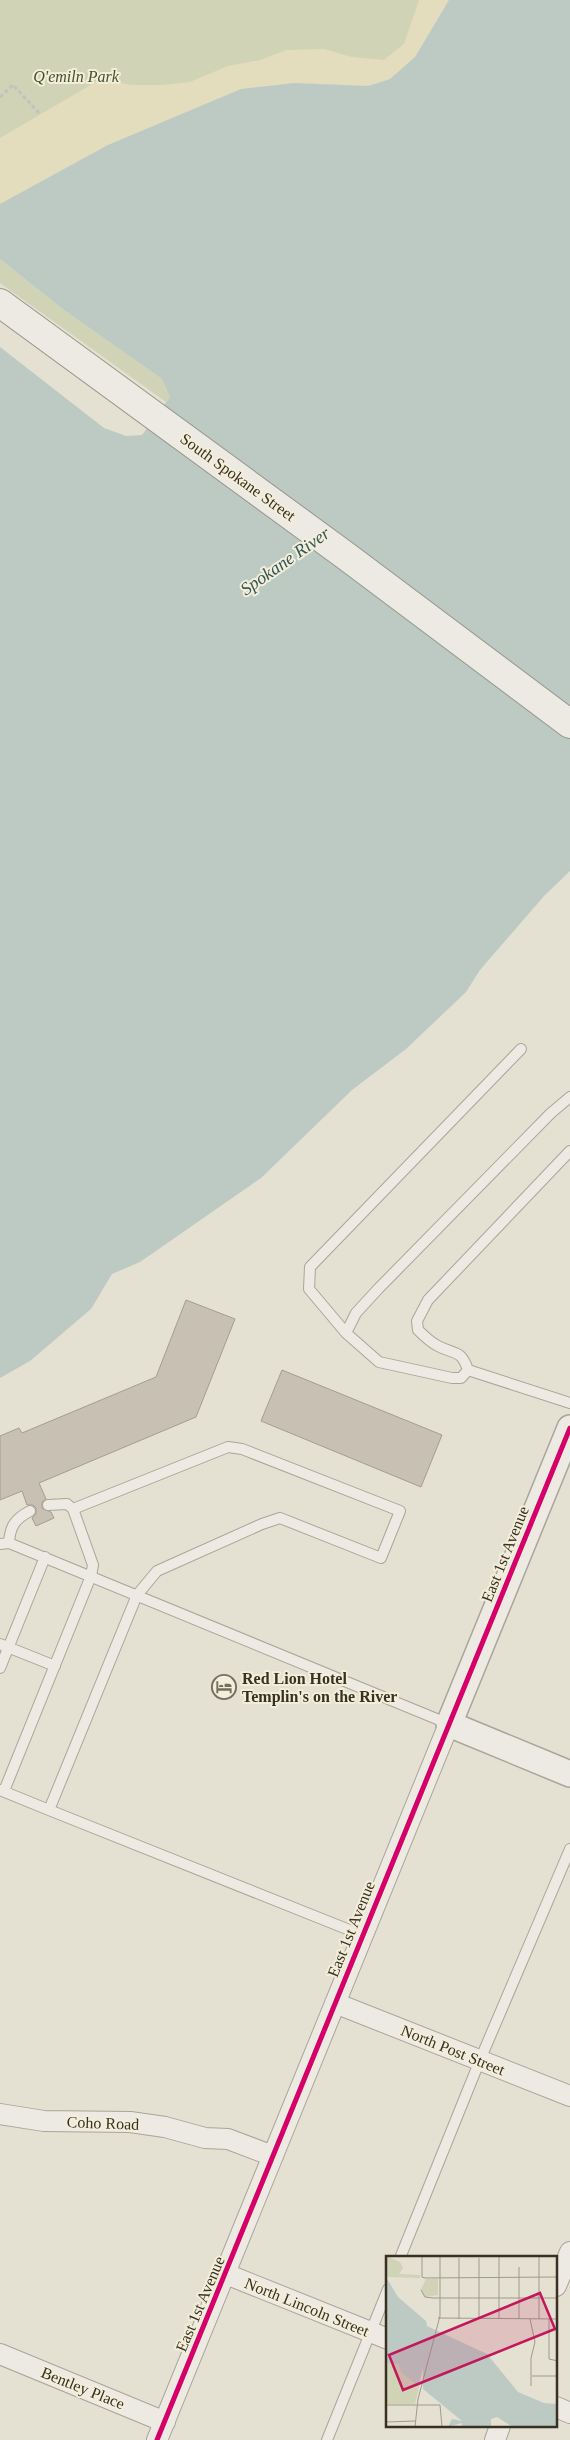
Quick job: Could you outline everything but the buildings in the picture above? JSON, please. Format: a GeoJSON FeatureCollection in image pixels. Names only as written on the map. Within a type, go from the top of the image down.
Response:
{"type":"FeatureCollection","features":[{"type":"Feature","properties":{"kind":"main road","name":"South Spokane Street"},"geometry":{"type":"LineString","coordinates":[[0,303],[570,724]]}},
{"type":"Feature","properties":{"kind":"street","name":"East 1st Avenue"},"geometry":{"type":"LineString","coordinates":[[157,2440],[362,1935],[565,1453],[570,1428]]}},
{"type":"Feature","properties":{"kind":"street"},"geometry":{"type":"LineString","coordinates":[[450,1724],[570,1774]]}},
{"type":"Feature","properties":{"kind":"street","name":"North Post Street"},"geometry":{"type":"LineString","coordinates":[[335,2003],[570,2096]]}},
{"type":"Feature","properties":{"kind":"street","name":"Coho Road"},"geometry":{"type":"LineString","coordinates":[[0,2114],[44,2121],[130,2122],[165,2127],[206,2138],[228,2139],[270,2162]]}},
{"type":"Feature","properties":{"kind":"street"},"geometry":{"type":"LineString","coordinates":[[558,2281],[570,2252]]}},
{"type":"Feature","properties":{"kind":"street","name":"North Lincoln Street"},"geometry":{"type":"LineString","coordinates":[[226,2274],[379,2336]]}},
{"type":"Feature","properties":{"kind":"street","name":"Bentley Place"},"geometry":{"type":"LineString","coordinates":[[0,2354],[165,2422]]}},
{"type":"Feature","properties":{"kind":"street"},"geometry":{"type":"LineString","coordinates":[[558,2408],[570,2413]]}},
{"type":"Feature","properties":{"kind":"street"},"geometry":{"type":"LineString","coordinates":[[495,2440],[499,2428]]}},
{"type":"Feature","properties":{"kind":"lane"},"geometry":{"type":"LineString","coordinates":[[468,1370],[461,1378],[452,1378],[379,1362],[346,1333],[309,1289],[310,1267],[521,1049]]}},
{"type":"Feature","properties":{"kind":"lane"},"geometry":{"type":"LineString","coordinates":[[346,1333],[356,1313],[551,1113],[570,1097]]}},
{"type":"Feature","properties":{"kind":"lane"},"geometry":{"type":"LineString","coordinates":[[468,1370],[464,1358],[459,1354],[438,1346],[418,1330],[417,1321],[420,1311],[458,1267],[570,1151]]}},
{"type":"Feature","properties":{"kind":"lane"},"geometry":{"type":"LineString","coordinates":[[468,1370],[570,1403]]}},
{"type":"Feature","properties":{"kind":"lane"},"geometry":{"type":"LineString","coordinates":[[49,1810],[136,1595],[157,1571],[262,1524],[280,1518],[381,1558],[400,1512],[242,1449],[228,1446],[73,1509]]}},
{"type":"Feature","properties":{"kind":"lane"},"geometry":{"type":"LineString","coordinates":[[48,1505],[67,1504],[73,1509],[93,1566],[91,1576],[55,1666],[2,1791],[362,1935]]}},
{"type":"Feature","properties":{"kind":"lane"},"geometry":{"type":"LineString","coordinates":[[30,1511],[19,1517],[10,1528],[5,1543],[45,1557],[450,1724]]}},
{"type":"Feature","properties":{"kind":"lane"},"geometry":{"type":"LineString","coordinates":[[0,1668],[4,1646],[45,1557]]}},
{"type":"Feature","properties":{"kind":"lane"},"geometry":{"type":"LineString","coordinates":[[4,1646],[55,1666]]}},
{"type":"Feature","properties":{"kind":"lane"},"geometry":{"type":"LineString","coordinates":[[401,2256],[480,2060],[570,1849]]}},
{"type":"Feature","properties":{"kind":"lane"},"geometry":{"type":"LineString","coordinates":[[326,2440],[379,2336],[386,2299]]}},
{"type":"Feature","properties":{"kind":"path"},"geometry":{"type":"LineString","coordinates":[[0,97],[13,86],[40,114]]}},
{"type":"Feature","properties":{"kind":"green space","name":"Q'emiln Park"},"geometry":{"type":"Polygon","coordinates":[[[0,0],[449,0],[368,86],[294,83],[108,145],[0,204],[0,0]]]}},
{"type":"Feature","properties":{"kind":"green space"},"geometry":{"type":"Polygon","coordinates":[[[0,259],[64,310],[162,379],[170,397],[166,402],[0,283],[0,259]]]}},
{"type":"Feature","properties":{"kind":"sand"},"geometry":{"type":"Polygon","coordinates":[[[419,0],[449,0],[415,57],[390,79],[368,86],[294,83],[108,145],[0,204],[0,138],[101,79],[131,85],[163,85],[190,82],[228,66],[260,60],[286,50],[324,49],[352,57],[384,60],[404,44],[419,0]]]}},
{"type":"Feature","properties":{"kind":"water","name":"Spokane River"},"geometry":{"type":"Polygon","coordinates":[[[449,0],[570,0],[570,871],[544,896],[480,970],[466,992],[406,1049],[352,1090],[261,1178],[140,1262],[112,1274],[91,1309],[30,1361],[0,1378],[0,347],[104,428],[126,436],[142,435],[170,397],[162,379],[64,310],[0,259],[0,204],[108,145],[241,89],[294,83],[368,86],[390,79],[415,57],[449,0]]]}},
{"type":"Feature","properties":{"kind":"cycle path"},"geometry":{"type":"LineString","coordinates":[[157,2440],[570,1428]]}},
{"type":"Feature","properties":{"kind":"place","name":"Red Lion Hotel Templin's on the River"},"geometry":{"type":"Point","coordinates":[224,1687]}}]}
